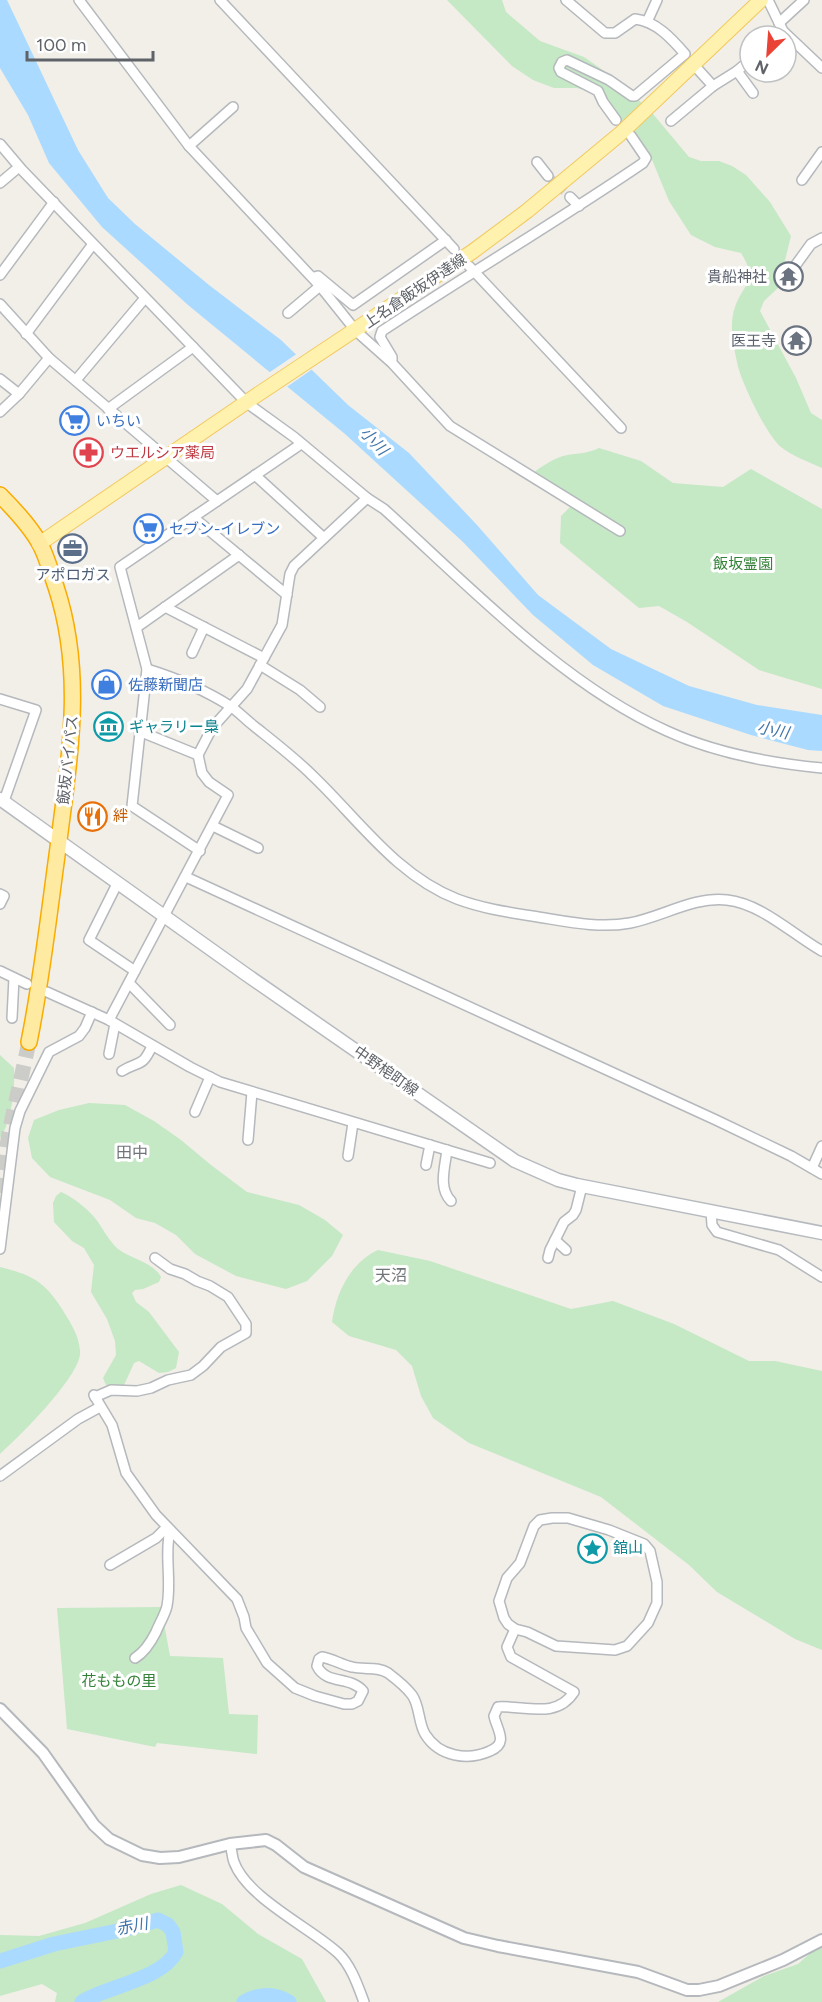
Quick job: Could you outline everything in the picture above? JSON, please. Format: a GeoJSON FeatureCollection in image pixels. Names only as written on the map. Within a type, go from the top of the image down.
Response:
{"type":"FeatureCollection","features":[{"type":"Feature","properties":{"kind":"highway","name":"飯坂バイパス"},"geometry":{"type":"LineString","coordinates":[[0,495],[39,544],[64,612],[73,670],[74,717],[40,988],[29,1042]]}},
{"type":"Feature","properties":{"kind":"main road","name":"上名倉飯坂伊達線"},"geometry":{"type":"LineString","coordinates":[[39,544],[472,252],[527,211],[620,134],[761,0]]}},
{"type":"Feature","properties":{"kind":"main road","name":"中野梍町線"},"geometry":{"type":"LineString","coordinates":[[2,800],[515,1161],[558,1180],[582,1186],[822,1233]]}},
{"type":"Feature","properties":{"kind":"street"},"geometry":{"type":"LineString","coordinates":[[79,0],[189,146],[312,277],[356,331],[392,363],[456,431],[620,531]]}},
{"type":"Feature","properties":{"kind":"street"},"geometry":{"type":"LineString","coordinates":[[220,0],[454,249]]}},
{"type":"Feature","properties":{"kind":"street"},"geometry":{"type":"LineString","coordinates":[[566,0],[605,33],[615,33],[635,19],[647,22],[658,27],[685,54],[635,96],[609,80],[567,60],[560,64],[561,72],[598,91],[616,120]]}},
{"type":"Feature","properties":{"kind":"street"},"geometry":{"type":"LineString","coordinates":[[647,22],[657,0]]}},
{"type":"Feature","properties":{"kind":"street"},"geometry":{"type":"LineString","coordinates":[[768,0],[778,24]]}},
{"type":"Feature","properties":{"kind":"street"},"geometry":{"type":"LineString","coordinates":[[785,24],[804,0]]}},
{"type":"Feature","properties":{"kind":"street"},"geometry":{"type":"LineString","coordinates":[[798,46],[822,68]]}},
{"type":"Feature","properties":{"kind":"street"},"geometry":{"type":"LineString","coordinates":[[694,65],[713,86]]}},
{"type":"Feature","properties":{"kind":"street"},"geometry":{"type":"LineString","coordinates":[[671,121],[713,86],[737,71],[753,93]]}},
{"type":"Feature","properties":{"kind":"street"},"geometry":{"type":"LineString","coordinates":[[189,146],[232,107]]}},
{"type":"Feature","properties":{"kind":"street"},"geometry":{"type":"LineString","coordinates":[[392,363],[392,357],[380,337],[382,331],[472,268],[579,206],[643,163],[646,158],[631,136]]}},
{"type":"Feature","properties":{"kind":"street"},"geometry":{"type":"LineString","coordinates":[[0,144],[193,347],[302,444],[384,509],[523,635],[570,672],[618,706],[668,732],[702,745],[774,762],[822,768]]}},
{"type":"Feature","properties":{"kind":"street"},"geometry":{"type":"LineString","coordinates":[[802,180],[822,152]]}},
{"type":"Feature","properties":{"kind":"street"},"geometry":{"type":"LineString","coordinates":[[537,162],[548,176]]}},
{"type":"Feature","properties":{"kind":"street"},"geometry":{"type":"LineString","coordinates":[[0,183],[20,167]]}},
{"type":"Feature","properties":{"kind":"street"},"geometry":{"type":"LineString","coordinates":[[570,197],[579,206]]}},
{"type":"Feature","properties":{"kind":"street"},"geometry":{"type":"LineString","coordinates":[[0,274],[54,202]]}},
{"type":"Feature","properties":{"kind":"street"},"geometry":{"type":"LineString","coordinates":[[790,273],[811,244],[822,238]]}},
{"type":"Feature","properties":{"kind":"street"},"geometry":{"type":"LineString","coordinates":[[312,277],[318,276],[353,305],[446,240]]}},
{"type":"Feature","properties":{"kind":"street"},"geometry":{"type":"LineString","coordinates":[[26,334],[93,244]]}},
{"type":"Feature","properties":{"kind":"street"},"geometry":{"type":"LineString","coordinates":[[472,268],[621,428]]}},
{"type":"Feature","properties":{"kind":"street"},"geometry":{"type":"LineString","coordinates":[[288,313],[320,286]]}},
{"type":"Feature","properties":{"kind":"street"},"geometry":{"type":"LineString","coordinates":[[76,380],[145,298]]}},
{"type":"Feature","properties":{"kind":"street"},"geometry":{"type":"LineString","coordinates":[[0,304],[49,358],[217,501]]}},
{"type":"Feature","properties":{"kind":"street"},"geometry":{"type":"LineString","coordinates":[[108,409],[193,347]]}},
{"type":"Feature","properties":{"kind":"street"},"geometry":{"type":"LineString","coordinates":[[0,412],[19,394],[49,358]]}},
{"type":"Feature","properties":{"kind":"street"},"geometry":{"type":"LineString","coordinates":[[0,379],[19,394]]}},
{"type":"Feature","properties":{"kind":"street"},"geometry":{"type":"LineString","coordinates":[[200,851],[132,806],[147,669],[120,567],[302,444]]}},
{"type":"Feature","properties":{"kind":"street"},"geometry":{"type":"LineString","coordinates":[[255,475],[324,538]]}},
{"type":"Feature","properties":{"kind":"street"},"geometry":{"type":"LineString","coordinates":[[109,1054],[112,1022],[129,983],[228,795],[209,782],[202,773],[198,755],[212,728],[247,689],[282,626],[290,574],[294,566],[368,498]]}},
{"type":"Feature","properties":{"kind":"street"},"geometry":{"type":"LineString","coordinates":[[193,517],[287,595]]}},
{"type":"Feature","properties":{"kind":"street"},"geometry":{"type":"LineString","coordinates":[[137,627],[239,555]]}},
{"type":"Feature","properties":{"kind":"street"},"geometry":{"type":"LineString","coordinates":[[165,607],[262,661],[320,708]]}},
{"type":"Feature","properties":{"kind":"street"},"geometry":{"type":"LineString","coordinates":[[192,653],[204,627]]}},
{"type":"Feature","properties":{"kind":"street"},"geometry":{"type":"LineString","coordinates":[[147,669],[185,683],[231,706],[313,776],[383,849],[424,882],[454,898],[501,911],[582,925],[602,926],[632,923],[688,905],[728,900],[754,908],[822,951]]}},
{"type":"Feature","properties":{"kind":"street"},"geometry":{"type":"LineString","coordinates":[[0,699],[36,710],[2,800]]}},
{"type":"Feature","properties":{"kind":"street"},"geometry":{"type":"LineString","coordinates":[[140,731],[198,755]]}},
{"type":"Feature","properties":{"kind":"street"},"geometry":{"type":"LineString","coordinates":[[213,825],[258,848]]}},
{"type":"Feature","properties":{"kind":"street"},"geometry":{"type":"LineString","coordinates":[[186,877],[716,1120],[822,1174]]}},
{"type":"Feature","properties":{"kind":"street"},"geometry":{"type":"LineString","coordinates":[[118,882],[89,940],[135,972]]}},
{"type":"Feature","properties":{"kind":"street"},"geometry":{"type":"LineString","coordinates":[[0,894],[4,896],[0,903]]}},
{"type":"Feature","properties":{"kind":"street"},"geometry":{"type":"LineString","coordinates":[[0,971],[27,984]]}},
{"type":"Feature","properties":{"kind":"street"},"geometry":{"type":"LineString","coordinates":[[12,1018],[14,978]]}},
{"type":"Feature","properties":{"kind":"street"},"geometry":{"type":"LineString","coordinates":[[129,983],[170,1025]]}},
{"type":"Feature","properties":{"kind":"street"},"geometry":{"type":"LineString","coordinates":[[47,992],[112,1022],[210,1077],[252,1092],[490,1163]]}},
{"type":"Feature","properties":{"kind":"street"},"geometry":{"type":"LineString","coordinates":[[0,1249],[4,1187],[20,1111],[49,1052],[79,1036],[92,1012]]}},
{"type":"Feature","properties":{"kind":"street"},"geometry":{"type":"LineString","coordinates":[[122,1071],[145,1061],[152,1046]]}},
{"type":"Feature","properties":{"kind":"street"},"geometry":{"type":"LineString","coordinates":[[195,1112],[210,1077]]}},
{"type":"Feature","properties":{"kind":"street"},"geometry":{"type":"LineString","coordinates":[[248,1140],[252,1092]]}},
{"type":"Feature","properties":{"kind":"street"},"geometry":{"type":"LineString","coordinates":[[348,1156],[353,1123]]}},
{"type":"Feature","properties":{"kind":"street"},"geometry":{"type":"LineString","coordinates":[[476,1159],[484,1141]]}},
{"type":"Feature","properties":{"kind":"street"},"geometry":{"type":"LineString","coordinates":[[426,1165],[430,1145]]}},
{"type":"Feature","properties":{"kind":"street"},"geometry":{"type":"LineString","coordinates":[[812,1168],[822,1146]]}},
{"type":"Feature","properties":{"kind":"street"},"geometry":{"type":"LineString","coordinates":[[447,1150],[443,1189],[445,1196],[451,1201]]}},
{"type":"Feature","properties":{"kind":"street"},"geometry":{"type":"LineString","coordinates":[[549,1258],[550,1250],[564,1222],[576,1210],[582,1186]]}},
{"type":"Feature","properties":{"kind":"street"},"geometry":{"type":"LineString","coordinates":[[711,1211],[712,1226],[717,1232],[779,1250],[822,1277]]}},
{"type":"Feature","properties":{"kind":"street"},"geometry":{"type":"LineString","coordinates":[[555,1240],[566,1250]]}},
{"type":"Feature","properties":{"kind":"street"},"geometry":{"type":"LineString","coordinates":[[155,1258],[170,1269],[210,1286],[228,1297],[246,1324],[246,1333],[221,1347],[191,1375],[168,1380],[151,1389],[111,1390],[95,1396],[112,1425],[126,1473],[168,1528],[237,1599],[246,1628],[267,1663],[295,1688],[344,1704],[352,1704],[362,1696],[363,1691],[350,1682],[324,1676],[317,1666],[319,1659],[327,1658],[346,1666],[381,1669],[412,1695],[429,1739],[442,1751],[453,1755],[475,1756],[489,1752],[498,1746],[501,1736],[494,1716],[498,1707],[545,1710],[563,1703],[573,1695],[573,1690],[511,1657],[507,1647],[515,1629]]}},
{"type":"Feature","properties":{"kind":"street"},"geometry":{"type":"LineString","coordinates":[[0,1476],[78,1419],[100,1407]]}},
{"type":"Feature","properties":{"kind":"street"},"geometry":{"type":"LineString","coordinates":[[568,1518],[580,1521],[637,1540],[650,1551],[656,1574],[657,1603],[648,1623],[627,1646],[615,1650],[556,1646],[527,1632],[515,1629],[508,1624],[500,1609],[500,1595],[507,1578],[520,1563],[534,1526],[540,1520],[568,1518]]}},
{"type":"Feature","properties":{"kind":"street"},"geometry":{"type":"LineString","coordinates":[[110,1566],[168,1528]]}},
{"type":"Feature","properties":{"kind":"street"},"geometry":{"type":"LineString","coordinates":[[135,1658],[153,1638],[166,1608],[169,1588],[166,1555],[168,1528]]}},
{"type":"Feature","properties":{"kind":"street"},"geometry":{"type":"LineString","coordinates":[[0,1709],[43,1753],[94,1825],[109,1839],[142,1855],[160,1858],[180,1857],[230,1844],[266,1840],[304,1867],[465,1938],[638,1972],[687,1990],[719,1986],[783,1960],[822,1940]]}},
{"type":"Feature","properties":{"kind":"street"},"geometry":{"type":"LineString","coordinates":[[230,1844],[234,1864],[244,1879],[276,1908],[340,1955],[355,1980],[364,2002]]}},
{"type":"Feature","properties":{"kind":"green space"},"geometry":{"type":"Polygon","coordinates":[[[447,0],[502,0],[506,12],[540,41],[584,57],[620,82],[653,114],[689,157],[701,161],[719,161],[732,166],[746,175],[770,202],[791,236],[778,288],[764,301],[760,311],[796,378],[811,413],[822,420],[822,468],[790,453],[775,441],[743,381],[733,341],[732,327],[735,307],[749,276],[749,270],[741,253],[715,247],[691,235],[669,201],[648,150],[600,95],[577,88],[554,88],[533,80],[512,66],[447,0]]]}},
{"type":"Feature","properties":{"kind":"green space","name":"飯坂霊園"},"geometry":{"type":"Polygon","coordinates":[[[599,448],[641,461],[673,483],[723,487],[751,469],[822,509],[822,689],[759,670],[659,606],[639,608],[560,543],[561,516],[571,506],[526,479],[558,458],[599,448]]]}},
{"type":"Feature","properties":{"kind":"green space"},"geometry":{"type":"Polygon","coordinates":[[[0,1055],[14,1068],[14,1076],[10,1113],[0,1138],[0,1055]]]}},
{"type":"Feature","properties":{"kind":"green space"},"geometry":{"type":"Polygon","coordinates":[[[89,1103],[125,1105],[154,1121],[181,1140],[247,1192],[299,1205],[325,1220],[343,1235],[332,1256],[307,1281],[286,1289],[236,1276],[195,1254],[176,1235],[155,1223],[136,1218],[110,1200],[50,1177],[32,1158],[28,1138],[34,1120],[59,1110],[89,1103]]]}},
{"type":"Feature","properties":{"kind":"green space"},"geometry":{"type":"Polygon","coordinates":[[[61,1192],[77,1201],[91,1214],[118,1249],[147,1264],[161,1277],[159,1282],[132,1293],[136,1302],[149,1312],[179,1352],[176,1368],[159,1373],[139,1361],[134,1363],[124,1385],[106,1385],[103,1378],[116,1355],[115,1341],[107,1319],[91,1292],[94,1265],[84,1248],[72,1241],[54,1222],[53,1203],[61,1192]]]}},
{"type":"Feature","properties":{"kind":"green space"},"geometry":{"type":"Polygon","coordinates":[[[378,1250],[430,1261],[571,1309],[613,1301],[674,1324],[749,1361],[775,1361],[822,1371],[822,1650],[795,1639],[717,1592],[689,1565],[601,1497],[469,1443],[433,1418],[421,1396],[412,1366],[396,1350],[349,1336],[332,1322],[337,1300],[346,1280],[360,1263],[378,1250]]]}},
{"type":"Feature","properties":{"kind":"green space"},"geometry":{"type":"Polygon","coordinates":[[[0,1267],[29,1276],[49,1292],[74,1329],[80,1351],[71,1375],[61,1389],[0,1454],[0,1267]]]}},
{"type":"Feature","properties":{"kind":"green space","name":"花ももの里"},"geometry":{"type":"Polygon","coordinates":[[[161,1607],[170,1656],[223,1658],[229,1714],[258,1715],[257,1754],[157,1743],[155,1747],[67,1729],[57,1608],[161,1607]]]}},
{"type":"Feature","properties":{"kind":"green space"},"geometry":{"type":"Polygon","coordinates":[[[181,1885],[222,1904],[258,1934],[302,1959],[326,2002],[55,2002],[57,1993],[42,1984],[0,1996],[0,1935],[39,1936],[85,1923],[151,1894],[181,1885]]]}},
{"type":"Feature","properties":{"kind":"green space"},"geometry":{"type":"Polygon","coordinates":[[[822,1943],[822,2002],[718,2002],[764,1976],[798,1964],[822,1943]]]}},
{"type":"Feature","properties":{"kind":"water","name":"小川"},"geometry":{"type":"Polygon","coordinates":[[[0,0],[7,0],[78,150],[108,198],[135,224],[209,285],[281,340],[348,405],[409,453],[477,525],[538,595],[611,649],[689,686],[757,705],[822,715],[822,751],[808,750],[751,735],[663,706],[593,665],[533,615],[462,541],[345,434],[188,305],[102,227],[49,163],[28,115],[0,68],[0,0]]]}},
{"type":"Feature","properties":{"kind":"pier"},"geometry":{"type":"Polygon","coordinates":[[[298,353],[314,368],[284,389],[267,374],[298,353]]]}},
{"type":"Feature","properties":{"kind":"waterway","name":"赤川"},"geometry":{"type":"LineString","coordinates":[[0,1961],[54,1944],[158,1920],[168,1925],[173,1932],[176,1952],[169,1962],[146,1976],[82,2002]]}},
{"type":"Feature","properties":{"kind":"waterway","name":"赤川"},"geometry":{"type":"LineString","coordinates":[[244,2002],[266,1995],[289,2002]]}},
{"type":"Feature","properties":{"kind":"tunnel"},"geometry":{"type":"LineString","coordinates":[[548,176],[570,197]]}},
{"type":"Feature","properties":{"kind":"tunnel"},"geometry":{"type":"LineString","coordinates":[[0,1193],[9,1133],[29,1042]]}},
{"type":"Feature","properties":{"kind":"place","name":"貴船神社"},"geometry":{"type":"Point","coordinates":[788,277]}},
{"type":"Feature","properties":{"kind":"place","name":"医王寺"},"geometry":{"type":"Point","coordinates":[797,341]}},
{"type":"Feature","properties":{"kind":"place","name":"いちい"},"geometry":{"type":"Point","coordinates":[75,421]}},
{"type":"Feature","properties":{"kind":"place","name":"ウエルシア薬局"},"geometry":{"type":"Point","coordinates":[89,453]}},
{"type":"Feature","properties":{"kind":"place","name":"セブン-イレブン"},"geometry":{"type":"Point","coordinates":[148,529]}},
{"type":"Feature","properties":{"kind":"place","name":"アポロガス"},"geometry":{"type":"Point","coordinates":[73,548]}},
{"type":"Feature","properties":{"kind":"place","name":"佐藤新聞店"},"geometry":{"type":"Point","coordinates":[107,685]}},
{"type":"Feature","properties":{"kind":"place","name":"ギャラリー梟"},"geometry":{"type":"Point","coordinates":[108,727]}},
{"type":"Feature","properties":{"kind":"place","name":"絆"},"geometry":{"type":"Point","coordinates":[92,816]}},
{"type":"Feature","properties":{"kind":"place","name":"舘山"},"geometry":{"type":"Point","coordinates":[592,1548]}},
{"type":"Feature","properties":{"kind":"district","name":"田中"},"geometry":{"type":"Point","coordinates":[132,1152]}},
{"type":"Feature","properties":{"kind":"district","name":"天沼"},"geometry":{"type":"Point","coordinates":[391,1275]}}]}
